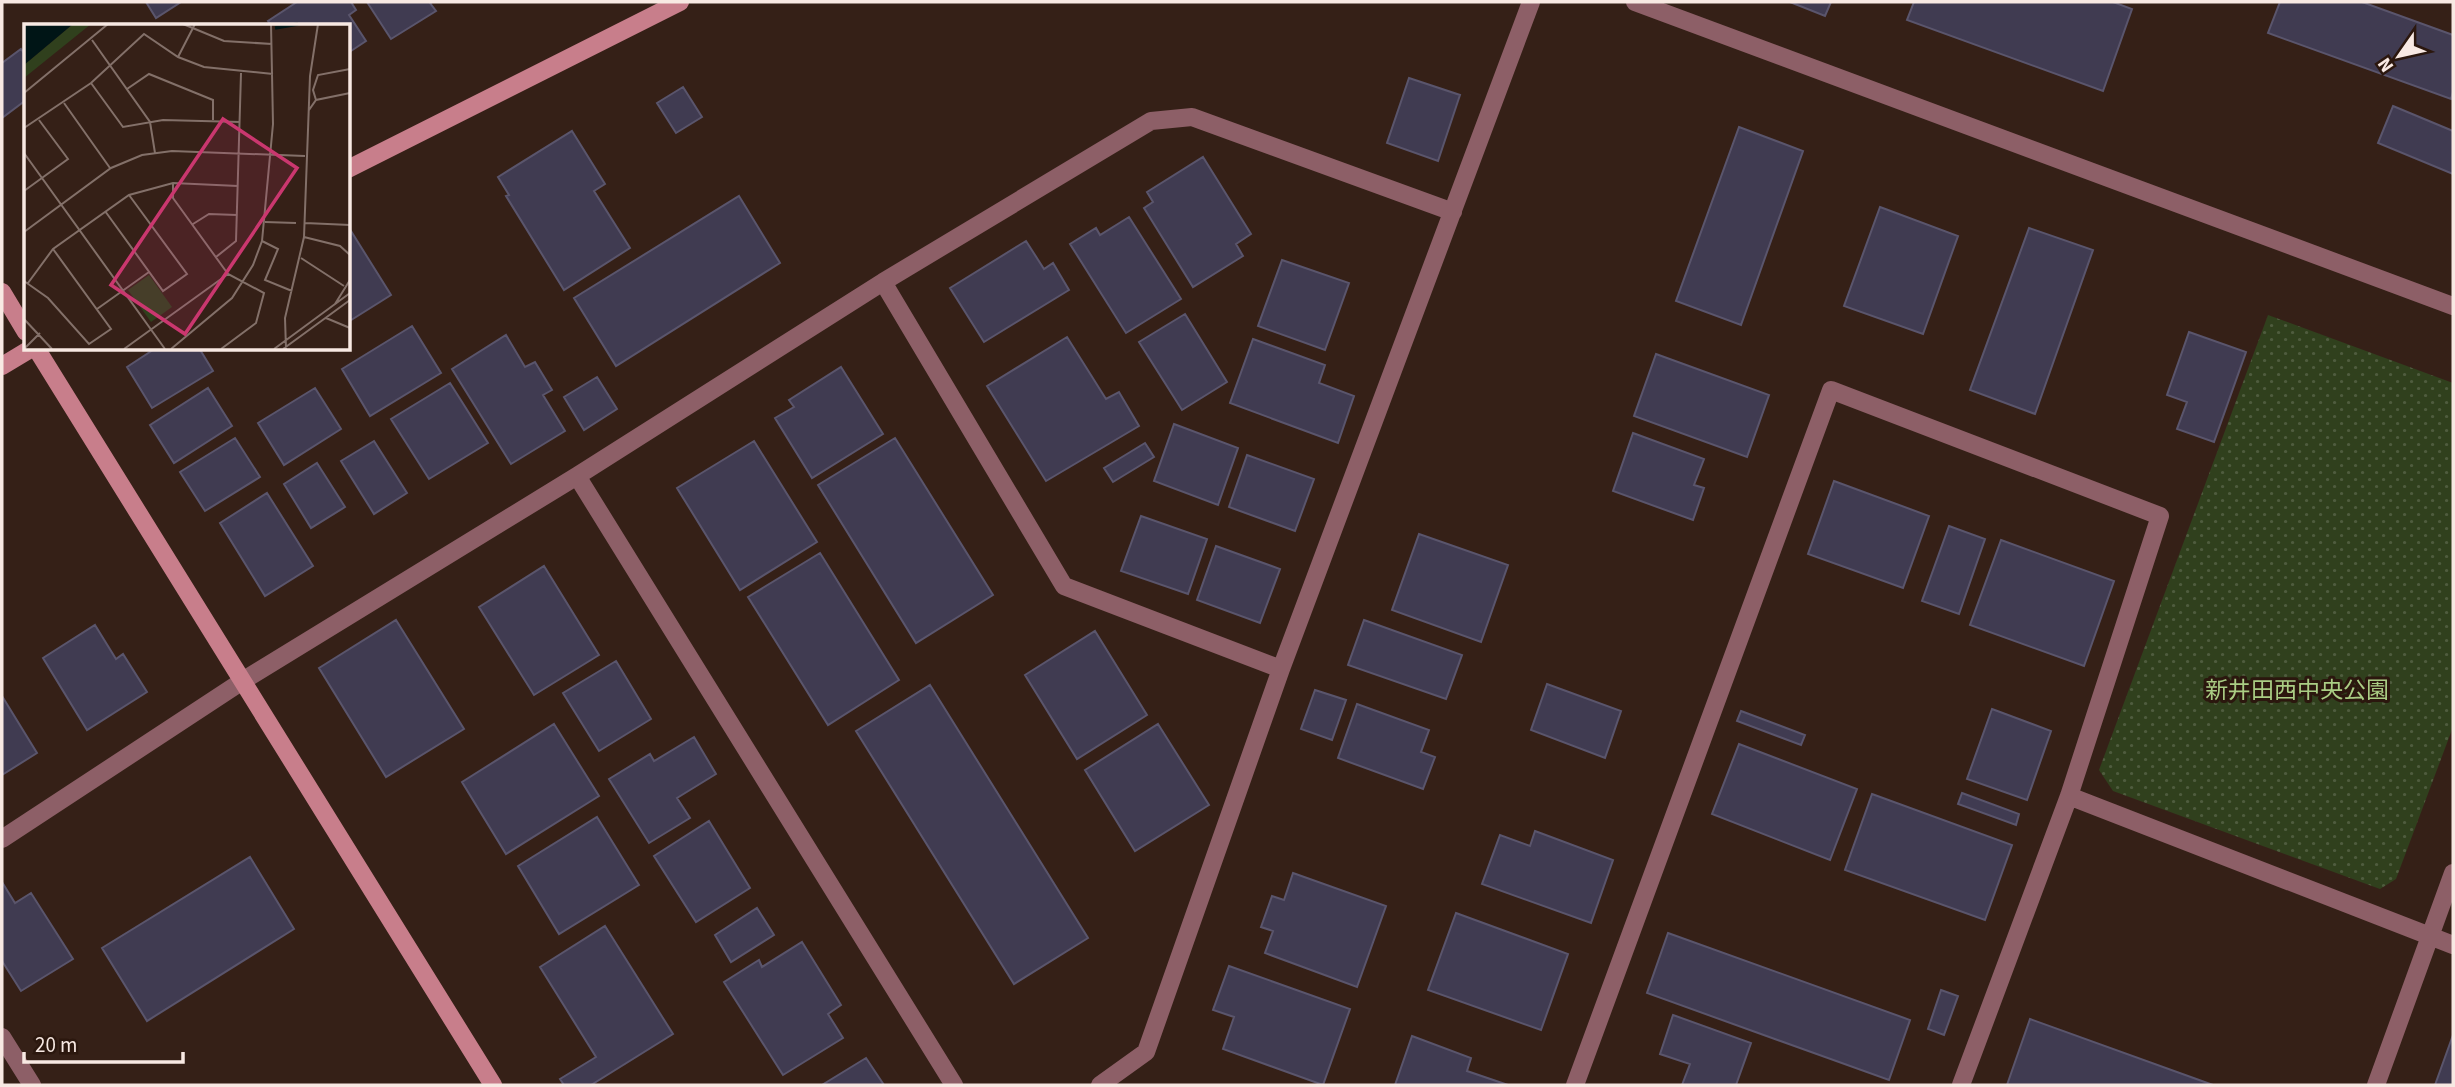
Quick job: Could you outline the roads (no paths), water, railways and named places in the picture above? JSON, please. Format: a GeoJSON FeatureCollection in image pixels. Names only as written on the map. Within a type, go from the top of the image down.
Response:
{"type":"FeatureCollection","features":[{"type":"Feature","properties":{"kind":"street"},"geometry":{"type":"LineString","coordinates":[[350,168],[680,2]]}},
{"type":"Feature","properties":{"kind":"street"},"geometry":{"type":"LineString","coordinates":[[1100,1085],[1146,1052],[1281,669],[1531,2]]}},
{"type":"Feature","properties":{"kind":"street"},"geometry":{"type":"LineString","coordinates":[[1635,2],[2453,306]]}},
{"type":"Feature","properties":{"kind":"street"},"geometry":{"type":"LineString","coordinates":[[2,839],[244,680],[577,476],[883,282],[1150,121],[1192,117],[1454,212]]}},
{"type":"Feature","properties":{"kind":"street"},"geometry":{"type":"LineString","coordinates":[[883,282],[1064,586],[1281,669]]}},
{"type":"Feature","properties":{"kind":"street"},"geometry":{"type":"LineString","coordinates":[[2,292],[24,329]]}},
{"type":"Feature","properties":{"kind":"street"},"geometry":{"type":"LineString","coordinates":[[2,366],[30,350]]}},
{"type":"Feature","properties":{"kind":"street"},"geometry":{"type":"LineString","coordinates":[[35,350],[244,680],[493,1085]]}},
{"type":"Feature","properties":{"kind":"street"},"geometry":{"type":"LineString","coordinates":[[1574,1085],[1831,390],[2160,516],[2069,796],[1961,1085]]}},
{"type":"Feature","properties":{"kind":"street"},"geometry":{"type":"LineString","coordinates":[[577,476],[954,1085]]}},
{"type":"Feature","properties":{"kind":"street"},"geometry":{"type":"LineString","coordinates":[[2069,796],[2453,945]]}},
{"type":"Feature","properties":{"kind":"street"},"geometry":{"type":"LineString","coordinates":[[2376,1085],[2453,873]]}},
{"type":"Feature","properties":{"kind":"street"},"geometry":{"type":"LineString","coordinates":[[2,1037],[32,1085]]}},
{"type":"Feature","properties":{"kind":"park label","name":"新井田西中央公園"},"geometry":{"type":"Point","coordinates":[2297,690]}}]}
